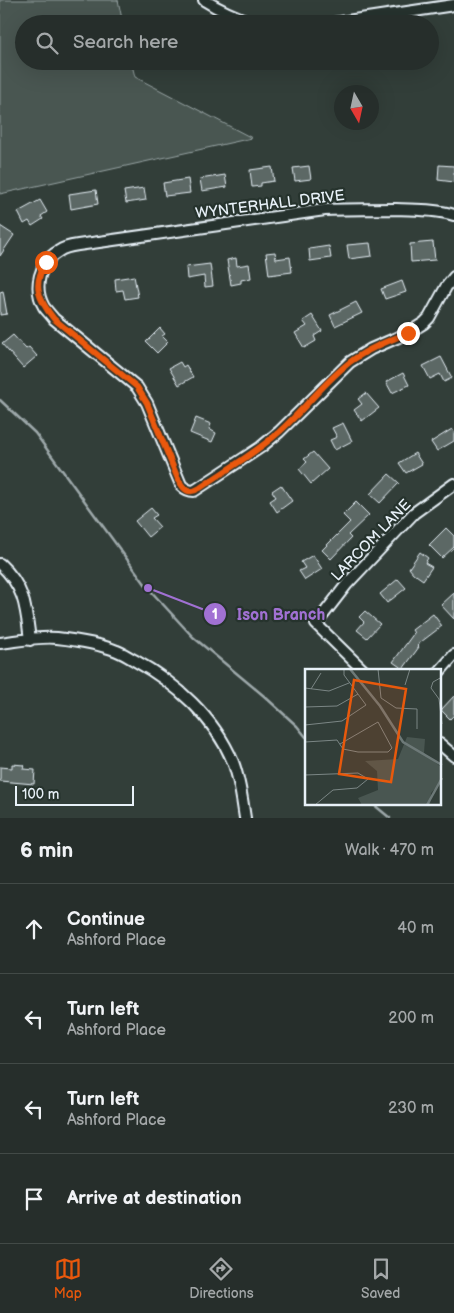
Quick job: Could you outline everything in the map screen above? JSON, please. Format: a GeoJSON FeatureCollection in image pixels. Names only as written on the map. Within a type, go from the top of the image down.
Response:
{"type":"FeatureCollection","features":[{"type":"Feature","properties":{"kind":"street"},"geometry":{"type":"LineString","coordinates":[[204,0],[230,15]]}},
{"type":"Feature","properties":{"kind":"street"},"geometry":{"type":"LineString","coordinates":[[387,15],[454,5]]}},
{"type":"Feature","properties":{"kind":"street","name":"WYNTERHALL DRIVE"},"geometry":{"type":"LineString","coordinates":[[454,216],[437,212],[404,209],[325,210],[78,245],[58,251],[46,262],[38,281],[38,290],[44,307],[54,319],[137,387],[147,403],[178,479],[185,489],[194,492],[261,447],[291,421],[350,362],[371,349],[408,333],[424,323],[454,277]]}},
{"type":"Feature","properties":{"kind":"street","name":"LARCOM LANE"},"geometry":{"type":"LineString","coordinates":[[363,669],[316,624],[347,584],[414,513],[454,484]]}},
{"type":"Feature","properties":{"kind":"street"},"geometry":{"type":"LineString","coordinates":[[0,564],[20,589],[30,640]]}},
{"type":"Feature","properties":{"kind":"street"},"geometry":{"type":"LineString","coordinates":[[0,643],[55,638],[85,642],[117,650],[147,667],[177,688],[196,706],[221,739],[233,763],[241,788],[245,818]]}},
{"type":"Feature","properties":{"kind":"street"},"geometry":{"type":"LineString","coordinates":[[441,669],[454,655]]}},
{"type":"Feature","properties":{"kind":"street"},"geometry":{"type":"LineString","coordinates":[[442,746],[454,756]]}},
{"type":"Feature","properties":{"kind":"shaded area"},"geometry":{"type":"Polygon","coordinates":[[[0,0],[118,0],[121,15],[15,15],[15,70],[133,70],[135,77],[252,138],[0,194],[0,0]]]}},
{"type":"Feature","properties":{"kind":"building"},"geometry":{"type":"Polygon","coordinates":[[[439,165],[454,166],[454,182],[438,180],[439,165]]]}},
{"type":"Feature","properties":{"kind":"building"},"geometry":{"type":"Polygon","coordinates":[[[309,166],[311,179],[295,181],[293,168],[309,166]]]}},
{"type":"Feature","properties":{"kind":"building"},"geometry":{"type":"Polygon","coordinates":[[[272,167],[274,181],[252,187],[250,170],[272,167]]]}},
{"type":"Feature","properties":{"kind":"building"},"geometry":{"type":"Polygon","coordinates":[[[225,175],[227,187],[202,191],[200,179],[225,175]]]}},
{"type":"Feature","properties":{"kind":"building"},"geometry":{"type":"Polygon","coordinates":[[[188,179],[190,193],[165,196],[163,183],[188,179]]]}},
{"type":"Feature","properties":{"kind":"building"},"geometry":{"type":"Polygon","coordinates":[[[144,188],[146,200],[126,203],[124,191],[144,188]]]}},
{"type":"Feature","properties":{"kind":"building"},"geometry":{"type":"Polygon","coordinates":[[[96,190],[98,204],[71,209],[69,194],[96,190]]]}},
{"type":"Feature","properties":{"kind":"building"},"geometry":{"type":"Polygon","coordinates":[[[40,200],[47,212],[41,216],[43,219],[32,226],[29,221],[24,224],[18,212],[40,200]]]}},
{"type":"Feature","properties":{"kind":"building"},"geometry":{"type":"Polygon","coordinates":[[[0,226],[14,235],[0,256],[0,226]]]}},
{"type":"Feature","properties":{"kind":"building"},"geometry":{"type":"Polygon","coordinates":[[[433,242],[435,260],[411,262],[410,244],[433,242]]]}},
{"type":"Feature","properties":{"kind":"building"},"geometry":{"type":"Polygon","coordinates":[[[370,243],[372,256],[349,259],[347,245],[370,243]]]}},
{"type":"Feature","properties":{"kind":"building"},"geometry":{"type":"Polygon","coordinates":[[[329,246],[331,258],[310,261],[309,249],[329,246]]]}},
{"type":"Feature","properties":{"kind":"building"},"geometry":{"type":"Polygon","coordinates":[[[275,252],[276,259],[290,257],[292,272],[269,275],[266,253],[275,252]]]}},
{"type":"Feature","properties":{"kind":"building"},"geometry":{"type":"Polygon","coordinates":[[[236,258],[237,266],[249,264],[251,278],[231,285],[227,260],[236,258]]]}},
{"type":"Feature","properties":{"kind":"building"},"geometry":{"type":"Polygon","coordinates":[[[210,264],[213,286],[205,287],[204,276],[187,279],[186,267],[210,264]]]}},
{"type":"Feature","properties":{"kind":"building"},"geometry":{"type":"Polygon","coordinates":[[[134,276],[138,297],[125,299],[123,290],[116,291],[115,279],[134,276]]]}},
{"type":"Feature","properties":{"kind":"building"},"geometry":{"type":"Polygon","coordinates":[[[402,281],[406,292],[385,299],[381,289],[402,281]]]}},
{"type":"Feature","properties":{"kind":"building"},"geometry":{"type":"Polygon","coordinates":[[[3,291],[7,314],[0,315],[0,292],[3,291]]]}},
{"type":"Feature","properties":{"kind":"building"},"geometry":{"type":"Polygon","coordinates":[[[356,302],[362,313],[335,326],[330,315],[356,302]]]}},
{"type":"Feature","properties":{"kind":"building"},"geometry":{"type":"Polygon","coordinates":[[[312,315],[322,331],[314,336],[316,341],[304,348],[295,333],[307,326],[303,321],[312,315]]]}},
{"type":"Feature","properties":{"kind":"building"},"geometry":{"type":"Polygon","coordinates":[[[160,328],[165,334],[162,336],[168,342],[157,353],[146,342],[160,328]]]}},
{"type":"Feature","properties":{"kind":"building"},"geometry":{"type":"Polygon","coordinates":[[[13,335],[26,349],[29,347],[37,356],[23,368],[2,344],[13,335]]]}},
{"type":"Feature","properties":{"kind":"building"},"geometry":{"type":"Polygon","coordinates":[[[441,357],[452,378],[444,382],[440,374],[430,379],[423,366],[441,357]]]}},
{"type":"Feature","properties":{"kind":"building"},"geometry":{"type":"Polygon","coordinates":[[[180,362],[183,367],[186,365],[193,377],[179,385],[169,368],[180,362]]]}},
{"type":"Feature","properties":{"kind":"building"},"geometry":{"type":"Polygon","coordinates":[[[403,373],[409,385],[392,393],[386,382],[403,373]]]}},
{"type":"Feature","properties":{"kind":"building"},"geometry":{"type":"Polygon","coordinates":[[[366,393],[379,408],[362,421],[354,410],[362,404],[358,399],[366,393]]]}},
{"type":"Feature","properties":{"kind":"building"},"geometry":{"type":"Polygon","coordinates":[[[196,418],[211,424],[209,429],[216,433],[212,442],[190,433],[196,418]]]}},
{"type":"Feature","properties":{"kind":"building"},"geometry":{"type":"Polygon","coordinates":[[[343,423],[352,441],[335,450],[330,440],[337,437],[332,428],[343,423]]]}},
{"type":"Feature","properties":{"kind":"building"},"geometry":{"type":"Polygon","coordinates":[[[452,429],[454,441],[437,451],[431,442],[452,429]]]}},
{"type":"Feature","properties":{"kind":"building"},"geometry":{"type":"Polygon","coordinates":[[[313,452],[328,469],[311,484],[299,469],[307,462],[304,459],[313,452]]]}},
{"type":"Feature","properties":{"kind":"building"},"geometry":{"type":"Polygon","coordinates":[[[415,453],[422,464],[406,473],[399,463],[415,453]]]}},
{"type":"Feature","properties":{"kind":"building"},"geometry":{"type":"Polygon","coordinates":[[[389,474],[399,483],[380,503],[370,494],[389,474]]]}},
{"type":"Feature","properties":{"kind":"building"},"geometry":{"type":"Polygon","coordinates":[[[281,485],[292,501],[277,512],[270,501],[276,497],[272,491],[281,485]]]}},
{"type":"Feature","properties":{"kind":"building"},"geometry":{"type":"Polygon","coordinates":[[[356,502],[369,515],[348,535],[351,538],[331,559],[322,550],[350,522],[343,515],[356,502]]]}},
{"type":"Feature","properties":{"kind":"building"},"geometry":{"type":"Polygon","coordinates":[[[151,508],[157,515],[152,518],[160,527],[148,537],[135,521],[151,508]]]}},
{"type":"Feature","properties":{"kind":"building"},"geometry":{"type":"Polygon","coordinates":[[[446,528],[454,536],[454,547],[442,558],[429,545],[446,528]]]}},
{"type":"Feature","properties":{"kind":"building"},"geometry":{"type":"Polygon","coordinates":[[[420,552],[428,558],[425,563],[432,567],[423,580],[409,568],[420,552]]]}},
{"type":"Feature","properties":{"kind":"building"},"geometry":{"type":"Polygon","coordinates":[[[313,555],[322,569],[305,580],[299,571],[305,568],[301,562],[313,555]]]}},
{"type":"Feature","properties":{"kind":"building"},"geometry":{"type":"Polygon","coordinates":[[[398,579],[406,588],[387,603],[380,594],[398,579]]]}},
{"type":"Feature","properties":{"kind":"building"},"geometry":{"type":"Polygon","coordinates":[[[454,593],[454,619],[441,605],[454,593]]]}},
{"type":"Feature","properties":{"kind":"building"},"geometry":{"type":"Polygon","coordinates":[[[365,611],[380,624],[367,638],[357,630],[364,622],[359,617],[365,611]]]}},
{"type":"Feature","properties":{"kind":"building"},"geometry":{"type":"Polygon","coordinates":[[[433,614],[442,626],[417,645],[419,647],[403,669],[393,662],[414,633],[412,630],[433,614]]]}},
{"type":"Feature","properties":{"kind":"building"},"geometry":{"type":"Polygon","coordinates":[[[454,696],[454,715],[450,719],[442,709],[454,696]]]}},
{"type":"Feature","properties":{"kind":"building"},"geometry":{"type":"Polygon","coordinates":[[[12,764],[24,765],[23,769],[35,770],[34,784],[0,781],[0,767],[12,768],[12,764]]]}},
{"type":"Feature","properties":{"kind":"waterway"},"geometry":{"type":"LineString","coordinates":[[0,400],[35,433],[148,588],[193,637],[264,696],[305,736]]}},
{"type":"Feature","properties":{"kind":"waterway"},"geometry":{"type":"LineString","coordinates":[[375,806],[390,818]]}},
{"type":"Feature","properties":{"kind":"place","name":"Ison Branch"},"geometry":{"type":"Point","coordinates":[148,588]}},
{"type":"Feature","properties":{"kind":"route"},"geometry":{"type":"LineString","coordinates":[[46,262],[38,281],[40,299],[44,307],[54,319],[137,387],[147,403],[181,485],[185,489],[194,492],[261,447],[296,416],[350,362],[384,343],[408,333]]}}]}
